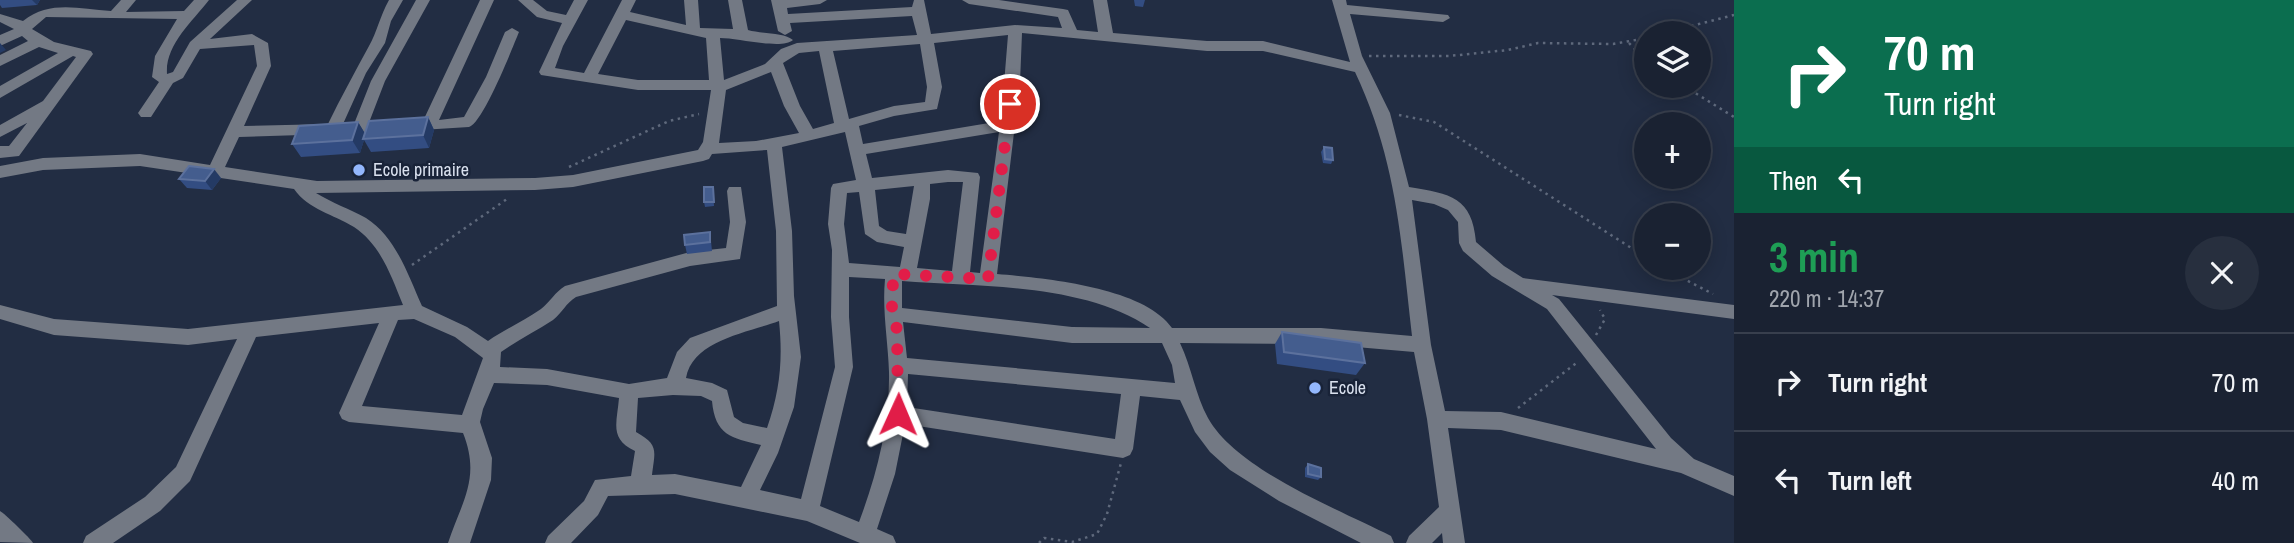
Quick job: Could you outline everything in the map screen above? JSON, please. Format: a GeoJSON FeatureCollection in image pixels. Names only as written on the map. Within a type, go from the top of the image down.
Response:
{"type":"FeatureCollection","features":[{"type":"Feature","properties":{"kind":"street"},"geometry":{"type":"LineString","coordinates":[[114,16],[129,0]]}},
{"type":"Feature","properties":{"kind":"street"},"geometry":{"type":"LineString","coordinates":[[168,80],[159,77],[163,54],[188,15],[202,0]]}},
{"type":"Feature","properties":{"kind":"street"},"geometry":{"type":"LineString","coordinates":[[146,113],[168,80],[178,75],[195,45],[245,0]]}},
{"type":"Feature","properties":{"kind":"street"},"geometry":{"type":"LineString","coordinates":[[333,130],[354,82],[378,43],[384,21],[396,0]]}},
{"type":"Feature","properties":{"kind":"street"},"geometry":{"type":"LineString","coordinates":[[232,132],[367,129],[378,81],[423,0]]}},
{"type":"Feature","properties":{"kind":"street"},"geometry":{"type":"LineString","coordinates":[[428,126],[487,0]]}},
{"type":"Feature","properties":{"kind":"street"},"geometry":{"type":"LineString","coordinates":[[581,0],[545,71],[648,86],[720,85],[767,68],[782,51],[797,48],[926,39],[1015,29],[1207,46],[1264,46],[1358,62]]}},
{"type":"Feature","properties":{"kind":"street"},"geometry":{"type":"LineString","coordinates":[[589,78],[629,0]]}},
{"type":"Feature","properties":{"kind":"street"},"geometry":{"type":"LineString","coordinates":[[691,0],[693,29]]}},
{"type":"Feature","properties":{"kind":"street"},"geometry":{"type":"LineString","coordinates":[[736,0],[741,33]]}},
{"type":"Feature","properties":{"kind":"street"},"geometry":{"type":"LineString","coordinates":[[808,135],[792,106],[782,51],[784,19],[779,2],[820,0]]}},
{"type":"Feature","properties":{"kind":"street"},"geometry":{"type":"LineString","coordinates":[[969,0],[1047,4],[1064,14],[1071,32]]}},
{"type":"Feature","properties":{"kind":"street"},"geometry":{"type":"LineString","coordinates":[[1100,0],[1106,35]]}},
{"type":"Feature","properties":{"kind":"street"},"geometry":{"type":"LineString","coordinates":[[527,1],[542,14],[570,20]]}},
{"type":"Feature","properties":{"kind":"street"},"geometry":{"type":"LineString","coordinates":[[1443,18],[1396,7],[1340,5],[1358,62],[1382,113],[1395,156],[1454,543]]}},
{"type":"Feature","properties":{"kind":"street"},"geometry":{"type":"LineString","coordinates":[[0,172],[43,163],[139,160],[350,188],[535,184],[573,181],[696,158],[710,148],[739,150],[774,145],[891,112],[933,104],[935,97],[919,6],[784,19]]}},
{"type":"Feature","properties":{"kind":"street"},"geometry":{"type":"LineString","coordinates":[[0,41],[24,28],[41,14],[51,11],[114,16],[188,15]]}},
{"type":"Feature","properties":{"kind":"street"},"geometry":{"type":"LineString","coordinates":[[622,15],[713,34],[741,33],[762,39],[782,51]]}},
{"type":"Feature","properties":{"kind":"street"},"geometry":{"type":"LineString","coordinates":[[0,18],[15,19],[39,41],[86,54],[13,152],[0,152]]}},
{"type":"Feature","properties":{"kind":"street"},"geometry":{"type":"LineString","coordinates":[[988,279],[1008,125],[1015,29]]}},
{"type":"Feature","properties":{"kind":"street"},"geometry":{"type":"LineString","coordinates":[[401,127],[469,122],[493,77],[512,32]]}},
{"type":"Feature","properties":{"kind":"street"},"geometry":{"type":"LineString","coordinates":[[710,148],[720,85],[713,34]]}},
{"type":"Feature","properties":{"kind":"street"},"geometry":{"type":"LineString","coordinates":[[195,45],[252,39],[261,43],[264,66],[215,171]]}},
{"type":"Feature","properties":{"kind":"street"},"geometry":{"type":"LineString","coordinates":[[0,61],[39,41]]}},
{"type":"Feature","properties":{"kind":"street"},"geometry":{"type":"LineString","coordinates":[[824,45],[847,126],[858,150],[871,229],[883,237],[912,242]]}},
{"type":"Feature","properties":{"kind":"street"},"geometry":{"type":"LineString","coordinates":[[0,93],[71,51]]}},
{"type":"Feature","properties":{"kind":"street"},"geometry":{"type":"LineString","coordinates":[[0,132],[52,100]]}},
{"type":"Feature","properties":{"kind":"street"},"geometry":{"type":"LineString","coordinates":[[858,150],[1008,125]]}},
{"type":"Feature","properties":{"kind":"street"},"geometry":{"type":"LineString","coordinates":[[747,500],[773,439],[790,382],[792,351],[787,310],[784,231],[774,145]]}},
{"type":"Feature","properties":{"kind":"street"},"geometry":{"type":"LineString","coordinates":[[808,511],[843,375],[836,224],[838,190],[842,187],[957,176],[974,178],[960,279]]}},
{"type":"Feature","properties":{"kind":"street"},"geometry":{"type":"LineString","coordinates":[[556,543],[590,508],[601,488],[675,484],[808,511],[875,539],[885,471],[898,414],[898,365],[891,297],[912,242],[922,199],[922,180]]}},
{"type":"Feature","properties":{"kind":"street"},"geometry":{"type":"LineString","coordinates":[[298,183],[304,195],[343,213],[380,239],[400,272],[415,312]]}},
{"type":"Feature","properties":{"kind":"street"},"geometry":{"type":"LineString","coordinates":[[489,351],[519,329],[550,313],[560,298],[570,291],[690,260],[734,254],[738,222],[734,191]]}},
{"type":"Feature","properties":{"kind":"street"},"geometry":{"type":"LineString","coordinates":[[1402,192],[1452,204],[1467,222],[1466,236],[1469,246],[1481,258],[1553,304],[1664,444],[1687,466]]}},
{"type":"Feature","properties":{"kind":"street"},"geometry":{"type":"LineString","coordinates":[[840,269],[988,279],[1071,290],[1118,302],[1149,316],[1168,337],[1181,365],[1186,392],[1202,426],[1217,446],[1237,463],[1286,494],[1383,543]]}},
{"type":"Feature","properties":{"kind":"street"},"geometry":{"type":"LineString","coordinates":[[1518,283],[1734,312]]}},
{"type":"Feature","properties":{"kind":"street"},"geometry":{"type":"LineString","coordinates":[[675,387],[678,363],[687,351],[697,344],[787,310]]}},
{"type":"Feature","properties":{"kind":"street"},"geometry":{"type":"LineString","coordinates":[[0,312],[54,327],[171,337],[415,312],[461,332],[489,351],[493,358],[490,375],[472,411],[470,425],[482,455],[482,465],[475,498],[459,543]]}},
{"type":"Feature","properties":{"kind":"street"},"geometry":{"type":"LineString","coordinates":[[392,314],[349,413],[470,425]]}},
{"type":"Feature","properties":{"kind":"street"},"geometry":{"type":"LineString","coordinates":[[894,314],[1072,335],[1321,336],[1422,345]]}},
{"type":"Feature","properties":{"kind":"street"},"geometry":{"type":"LineString","coordinates":[[94,543],[147,510],[166,494],[183,474],[251,328]]}},
{"type":"Feature","properties":{"kind":"street"},"geometry":{"type":"LineString","coordinates":[[898,365],[1186,392]]}},
{"type":"Feature","properties":{"kind":"street"},"geometry":{"type":"LineString","coordinates":[[490,375],[547,377],[629,392],[645,388],[675,387],[717,393],[722,399],[723,418],[727,423],[773,439]]}},
{"type":"Feature","properties":{"kind":"street"},"geometry":{"type":"LineString","coordinates":[[898,414],[1123,449],[1129,420],[1131,387]]}},
{"type":"Feature","properties":{"kind":"street"},"geometry":{"type":"LineString","coordinates":[[629,392],[626,434],[645,449],[640,485]]}},
{"type":"Feature","properties":{"kind":"street"},"geometry":{"type":"LineString","coordinates":[[1437,419],[1485,419],[1662,457],[1734,486]]}},
{"type":"Feature","properties":{"kind":"street"},"geometry":{"type":"LineString","coordinates":[[1417,543],[1450,510]]}},
{"type":"Feature","properties":{"kind":"street"},"geometry":{"type":"LineString","coordinates":[[0,521],[7,534],[22,543]]}},
{"type":"Feature","properties":{"kind":"path"},"geometry":{"type":"LineString","coordinates":[[1711,21],[1734,15]]}},
{"type":"Feature","properties":{"kind":"path"},"geometry":{"type":"LineString","coordinates":[[1358,62],[1469,54],[1558,41],[1588,45],[1634,42]]}},
{"type":"Feature","properties":{"kind":"path"},"geometry":{"type":"LineString","coordinates":[[1629,43],[1634,48]]}},
{"type":"Feature","properties":{"kind":"path"},"geometry":{"type":"LineString","coordinates":[[1703,98],[1734,117]]}},
{"type":"Feature","properties":{"kind":"path"},"geometry":{"type":"LineString","coordinates":[[1382,113],[1434,122],[1634,250]]}},
{"type":"Feature","properties":{"kind":"path"},"geometry":{"type":"LineString","coordinates":[[1686,280],[1714,295]]}},
{"type":"Feature","properties":{"kind":"path"},"geometry":{"type":"LineString","coordinates":[[1513,424],[1519,405],[1577,363],[1588,348],[1605,319],[1597,306]]}},
{"type":"Feature","properties":{"kind":"path"},"geometry":{"type":"LineString","coordinates":[[1039,543],[1044,538],[1072,542],[1097,534],[1107,514],[1123,449]]}},
{"type":"Feature","properties":{"kind":"building"},"geometry":{"type":"Polygon","coordinates":[[[428,117],[423,135],[363,139],[369,121],[428,117]]]}},
{"type":"Feature","properties":{"kind":"building"},"geometry":{"type":"Polygon","coordinates":[[[358,122],[352,140],[292,144],[299,126],[358,122]]]}},
{"type":"Feature","properties":{"kind":"building"},"geometry":{"type":"Polygon","coordinates":[[[1324,147],[1332,148],[1333,160],[1325,159],[1324,147]]]}},
{"type":"Feature","properties":{"kind":"building"},"geometry":{"type":"Polygon","coordinates":[[[189,166],[214,169],[205,181],[179,179],[189,166]]]}},
{"type":"Feature","properties":{"kind":"building"},"geometry":{"type":"Polygon","coordinates":[[[704,187],[713,187],[714,202],[704,202],[704,187]]]}},
{"type":"Feature","properties":{"kind":"building"},"geometry":{"type":"Polygon","coordinates":[[[710,232],[710,242],[685,245],[684,235],[710,232]]]}},
{"type":"Feature","properties":{"kind":"building"},"geometry":{"type":"Polygon","coordinates":[[[1282,332],[1361,343],[1365,363],[1284,352],[1282,332]]]}},
{"type":"Feature","properties":{"kind":"building"},"geometry":{"type":"Polygon","coordinates":[[[1308,464],[1321,468],[1321,477],[1308,474],[1308,464]]]}},
{"type":"Feature","properties":{"kind":"place","name":"Ecole primaire"},"geometry":{"type":"Point","coordinates":[359,170]}},
{"type":"Feature","properties":{"kind":"place","name":"Ecole"},"geometry":{"type":"Point","coordinates":[1315,388]}},
{"type":"Feature","properties":{"kind":"route"},"geometry":{"type":"LineString","coordinates":[[898,414],[897,330],[891,302],[894,274],[988,279],[1010,104]]}}]}
